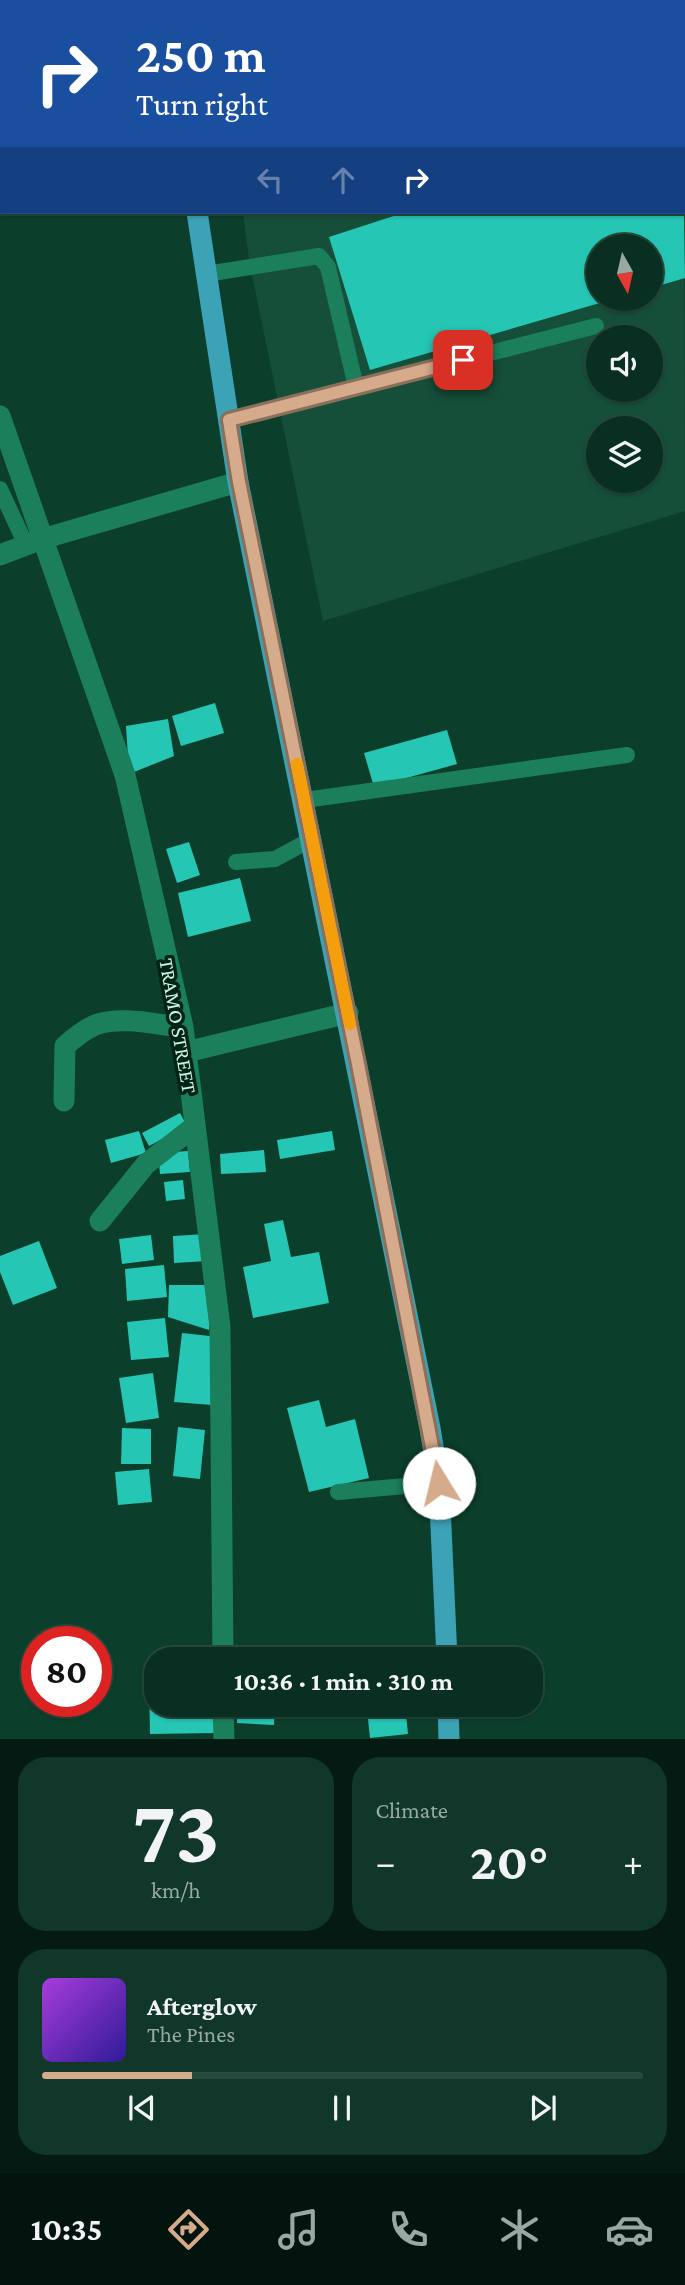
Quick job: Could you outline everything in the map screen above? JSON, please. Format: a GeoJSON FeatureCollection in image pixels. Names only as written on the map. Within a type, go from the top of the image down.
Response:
{"type":"FeatureCollection","features":[{"type":"Feature","properties":{"kind":"highway"},"geometry":{"type":"LineString","coordinates":[[197,214],[239,482],[348,1013],[439,1483],[446,1647]]}},
{"type":"Feature","properties":{"kind":"highway"},"geometry":{"type":"LineString","coordinates":[[448,1717],[449,1739]]}},
{"type":"Feature","properties":{"kind":"street","name":"TRAMO STREET"},"geometry":{"type":"LineString","coordinates":[[0,416],[34,542],[125,775],[183,1027],[220,1327],[223,1647]]}},
{"type":"Feature","properties":{"kind":"street"},"geometry":{"type":"LineString","coordinates":[[0,555],[34,542],[239,482]]}},
{"type":"Feature","properties":{"kind":"street"},"geometry":{"type":"LineString","coordinates":[[186,1052],[348,1013]]}},
{"type":"Feature","properties":{"kind":"street"},"geometry":{"type":"LineString","coordinates":[[64,1101],[65,1046],[78,1035],[98,1024],[127,1022],[183,1027]]}},
{"type":"Feature","properties":{"kind":"street"},"geometry":{"type":"LineString","coordinates":[[100,1221],[146,1164],[165,1146],[195,1126]]}},
{"type":"Feature","properties":{"kind":"street"},"geometry":{"type":"LineString","coordinates":[[223,1717],[224,1739]]}},
{"type":"Feature","properties":{"kind":"lane"},"geometry":{"type":"LineString","coordinates":[[206,274],[319,256],[328,267],[356,387]]}},
{"type":"Feature","properties":{"kind":"lane"},"geometry":{"type":"LineString","coordinates":[[229,420],[586,329]]}},
{"type":"Feature","properties":{"kind":"lane"},"geometry":{"type":"LineString","coordinates":[[0,489],[34,542]]}},
{"type":"Feature","properties":{"kind":"lane"},"geometry":{"type":"LineString","coordinates":[[305,800],[628,755]]}},
{"type":"Feature","properties":{"kind":"lane"},"geometry":{"type":"LineString","coordinates":[[236,862],[275,859],[312,839]]}},
{"type":"Feature","properties":{"kind":"lane"},"geometry":{"type":"LineString","coordinates":[[338,1492],[439,1483]]}},
{"type":"Feature","properties":{"kind":"shaded area"},"geometry":{"type":"Polygon","coordinates":[[[243,214],[684,214],[685,511],[323,621],[249,260],[243,214]]]}},
{"type":"Feature","properties":{"kind":"building"},"geometry":{"type":"Polygon","coordinates":[[[400,214],[684,214],[685,278],[663,284],[663,234],[586,234],[586,307],[370,370],[329,237],[400,214]]]}},
{"type":"Feature","properties":{"kind":"building"},"geometry":{"type":"Polygon","coordinates":[[[215,703],[224,733],[181,746],[172,716],[215,703]]]}},
{"type":"Feature","properties":{"kind":"building"},"geometry":{"type":"Polygon","coordinates":[[[168,719],[174,756],[129,774],[126,726],[168,719]]]}},
{"type":"Feature","properties":{"kind":"building"},"geometry":{"type":"Polygon","coordinates":[[[447,730],[457,764],[374,787],[364,753],[447,730]]]}},
{"type":"Feature","properties":{"kind":"building"},"geometry":{"type":"Polygon","coordinates":[[[189,842],[200,875],[177,883],[166,849],[189,842]]]}},
{"type":"Feature","properties":{"kind":"building"},"geometry":{"type":"Polygon","coordinates":[[[240,878],[251,921],[188,937],[178,893],[240,878]]]}},
{"type":"Feature","properties":{"kind":"building"},"geometry":{"type":"Polygon","coordinates":[[[180,1113],[187,1126],[149,1146],[142,1133],[180,1113]]]}},
{"type":"Feature","properties":{"kind":"building"},"geometry":{"type":"Polygon","coordinates":[[[139,1131],[146,1153],[111,1163],[105,1140],[139,1131]]]}},
{"type":"Feature","properties":{"kind":"building"},"geometry":{"type":"Polygon","coordinates":[[[332,1131],[335,1150],[280,1159],[277,1140],[332,1131]]]}},
{"type":"Feature","properties":{"kind":"building"},"geometry":{"type":"Polygon","coordinates":[[[264,1150],[266,1172],[221,1174],[220,1154],[264,1150]]]}},
{"type":"Feature","properties":{"kind":"building"},"geometry":{"type":"Polygon","coordinates":[[[188,1151],[190,1172],[160,1174],[158,1153],[188,1151]]]}},
{"type":"Feature","properties":{"kind":"building"},"geometry":{"type":"Polygon","coordinates":[[[183,1180],[185,1199],[166,1201],[164,1182],[183,1180]]]}},
{"type":"Feature","properties":{"kind":"building"},"geometry":{"type":"Polygon","coordinates":[[[283,1220],[291,1257],[319,1252],[329,1303],[253,1318],[243,1267],[271,1261],[264,1224],[283,1220]]]}},
{"type":"Feature","properties":{"kind":"building"},"geometry":{"type":"Polygon","coordinates":[[[206,1234],[208,1261],[174,1263],[173,1236],[206,1234]]]}},
{"type":"Feature","properties":{"kind":"building"},"geometry":{"type":"Polygon","coordinates":[[[151,1235],[154,1260],[122,1264],[119,1239],[151,1235]]]}},
{"type":"Feature","properties":{"kind":"building"},"geometry":{"type":"Polygon","coordinates":[[[39,1241],[57,1288],[13,1305],[0,1272],[0,1256],[39,1241]]]}},
{"type":"Feature","properties":{"kind":"building"},"geometry":{"type":"Polygon","coordinates":[[[164,1265],[167,1297],[127,1301],[125,1269],[164,1265]]]}},
{"type":"Feature","properties":{"kind":"building"},"geometry":{"type":"Polygon","coordinates":[[[169,1285],[213,1285],[209,1330],[168,1317],[169,1285]]]}},
{"type":"Feature","properties":{"kind":"building"},"geometry":{"type":"Polygon","coordinates":[[[165,1318],[169,1357],[131,1360],[127,1322],[165,1318]]]}},
{"type":"Feature","properties":{"kind":"building"},"geometry":{"type":"Polygon","coordinates":[[[182,1333],[219,1337],[212,1405],[174,1402],[182,1333]]]}},
{"type":"Feature","properties":{"kind":"building"},"geometry":{"type":"Polygon","coordinates":[[[153,1373],[159,1418],[126,1423],[119,1378],[153,1373]]]}},
{"type":"Feature","properties":{"kind":"building"},"geometry":{"type":"Polygon","coordinates":[[[319,1400],[326,1427],[355,1419],[369,1478],[309,1492],[287,1408],[319,1400]]]}},
{"type":"Feature","properties":{"kind":"building"},"geometry":{"type":"Polygon","coordinates":[[[178,1427],[205,1430],[200,1479],[173,1476],[178,1427]]]}},
{"type":"Feature","properties":{"kind":"building"},"geometry":{"type":"Polygon","coordinates":[[[122,1428],[151,1429],[151,1464],[121,1464],[122,1428]]]}},
{"type":"Feature","properties":{"kind":"building"},"geometry":{"type":"Polygon","coordinates":[[[149,1469],[152,1502],[118,1505],[115,1472],[149,1469]]]}},
{"type":"Feature","properties":{"kind":"building"},"geometry":{"type":"Polygon","coordinates":[[[150,1717],[214,1717],[215,1733],[150,1734],[150,1717]]]}},
{"type":"Feature","properties":{"kind":"building"},"geometry":{"type":"Polygon","coordinates":[[[237,1717],[274,1717],[274,1725],[237,1723],[237,1717]]]}},
{"type":"Feature","properties":{"kind":"building"},"geometry":{"type":"Polygon","coordinates":[[[368,1717],[406,1717],[408,1734],[370,1738],[368,1717]]]}},
{"type":"Feature","properties":{"kind":"slow traffic"},"geometry":{"type":"LineString","coordinates":[[297,764],[350,1024]]}},
{"type":"Feature","properties":{"kind":"route"},"geometry":{"type":"LineString","coordinates":[[439,1483],[358,1064],[239,482],[229,420],[463,360]]}}]}
